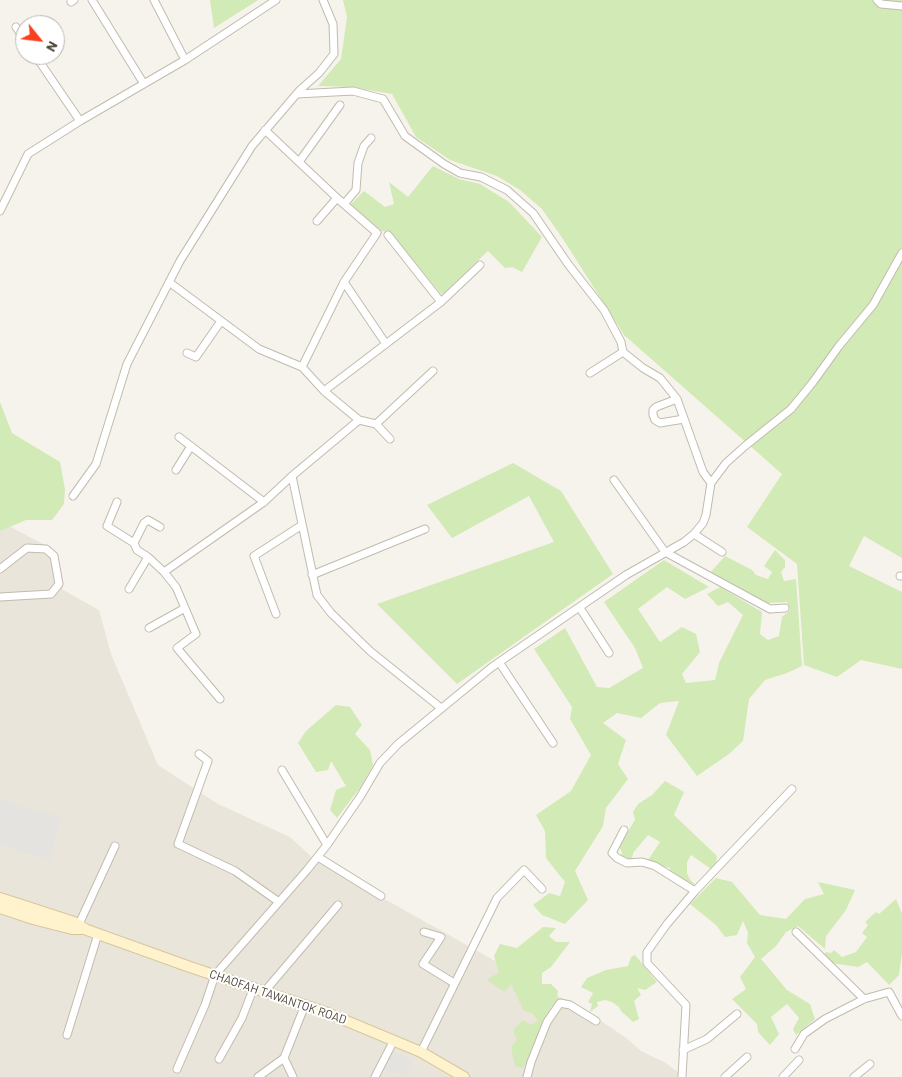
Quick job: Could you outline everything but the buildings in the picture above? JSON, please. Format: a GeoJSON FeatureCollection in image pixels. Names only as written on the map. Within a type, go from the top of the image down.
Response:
{"type":"FeatureCollection","features":[{"type":"Feature","properties":{"kind":"main road","name":"CHAOFAH TAWANTOK ROAD"},"geometry":{"type":"LineString","coordinates":[[0,898],[215,975],[254,987],[394,1040],[421,1052],[464,1077]]}},
{"type":"Feature","properties":{"kind":"main road","name":"CHAOFAH TAWANTOK ROAD"},"geometry":{"type":"LineString","coordinates":[[0,908],[72,929],[83,927]]}},
{"type":"Feature","properties":{"kind":"street"},"geometry":{"type":"LineString","coordinates":[[92,0],[144,84]]}},
{"type":"Feature","properties":{"kind":"street"},"geometry":{"type":"LineString","coordinates":[[154,0],[185,60]]}},
{"type":"Feature","properties":{"kind":"street"},"geometry":{"type":"LineString","coordinates":[[0,211],[28,154],[80,121],[185,60],[276,0]]}},
{"type":"Feature","properties":{"kind":"street"},"geometry":{"type":"LineString","coordinates":[[73,496],[96,464],[127,364],[185,253],[252,146],[334,54],[333,24],[323,0]]}},
{"type":"Feature","properties":{"kind":"street"},"geometry":{"type":"LineString","coordinates":[[877,0],[881,4],[902,6]]}},
{"type":"Feature","properties":{"kind":"street"},"geometry":{"type":"LineString","coordinates":[[42,65],[80,121]]}},
{"type":"Feature","properties":{"kind":"street"},"geometry":{"type":"LineString","coordinates":[[297,94],[352,91],[383,99],[405,136],[444,164],[460,172],[481,177],[507,190],[533,213],[568,264],[604,310],[621,342],[624,352],[643,368],[660,378],[677,399],[703,472],[711,484]]}},
{"type":"Feature","properties":{"kind":"street"},"geometry":{"type":"LineString","coordinates":[[299,162],[340,105]]}},
{"type":"Feature","properties":{"kind":"street"},"geometry":{"type":"LineString","coordinates":[[265,130],[377,233],[344,282],[302,367]]}},
{"type":"Feature","properties":{"kind":"street"},"geometry":{"type":"LineString","coordinates":[[344,204],[356,190],[358,163],[364,146],[371,138]]}},
{"type":"Feature","properties":{"kind":"street"},"geometry":{"type":"LineString","coordinates":[[317,221],[337,198]]}},
{"type":"Feature","properties":{"kind":"street"},"geometry":{"type":"LineString","coordinates":[[388,235],[442,302]]}},
{"type":"Feature","properties":{"kind":"street"},"geometry":{"type":"LineString","coordinates":[[177,1069],[205,1005],[215,975],[318,857],[360,797],[380,763],[398,744],[499,662],[626,575],[684,542],[694,534],[703,523],[706,515],[711,484],[726,463],[791,410],[839,346],[873,305],[902,253]]}},
{"type":"Feature","properties":{"kind":"street"},"geometry":{"type":"LineString","coordinates":[[324,391],[442,302],[480,265]]}},
{"type":"Feature","properties":{"kind":"street"},"geometry":{"type":"LineString","coordinates":[[170,282],[259,349],[302,367],[324,391],[359,420],[376,424],[390,439]]}},
{"type":"Feature","properties":{"kind":"street"},"geometry":{"type":"LineString","coordinates":[[344,282],[386,344]]}},
{"type":"Feature","properties":{"kind":"street"},"geometry":{"type":"LineString","coordinates":[[187,353],[196,357],[221,321]]}},
{"type":"Feature","properties":{"kind":"street"},"geometry":{"type":"LineString","coordinates":[[590,373],[624,352]]}},
{"type":"Feature","properties":{"kind":"street"},"geometry":{"type":"LineString","coordinates":[[376,424],[434,370]]}},
{"type":"Feature","properties":{"kind":"street"},"geometry":{"type":"LineString","coordinates":[[677,399],[656,407],[653,410],[653,415],[660,424],[684,419]]}},
{"type":"Feature","properties":{"kind":"street"},"geometry":{"type":"LineString","coordinates":[[164,572],[264,502],[359,420]]}},
{"type":"Feature","properties":{"kind":"street"},"geometry":{"type":"LineString","coordinates":[[179,437],[264,502]]}},
{"type":"Feature","properties":{"kind":"street"},"geometry":{"type":"LineString","coordinates":[[176,470],[191,446]]}},
{"type":"Feature","properties":{"kind":"street"},"geometry":{"type":"LineString","coordinates":[[292,476],[317,595],[331,613],[370,651],[441,708]]}},
{"type":"Feature","properties":{"kind":"street"},"geometry":{"type":"LineString","coordinates":[[614,480],[665,552],[770,609],[785,608]]}},
{"type":"Feature","properties":{"kind":"street"},"geometry":{"type":"LineString","coordinates":[[117,502],[107,526],[134,543],[137,550],[148,557],[164,572],[176,587],[196,634],[177,648],[220,700]]}},
{"type":"Feature","properties":{"kind":"street"},"geometry":{"type":"LineString","coordinates":[[134,543],[144,523],[148,520],[160,527]]}},
{"type":"Feature","properties":{"kind":"street"},"geometry":{"type":"LineString","coordinates":[[276,614],[254,556],[302,525]]}},
{"type":"Feature","properties":{"kind":"street"},"geometry":{"type":"LineString","coordinates":[[312,575],[425,529]]}},
{"type":"Feature","properties":{"kind":"street"},"geometry":{"type":"LineString","coordinates":[[694,534],[722,552]]}},
{"type":"Feature","properties":{"kind":"street"},"geometry":{"type":"LineString","coordinates":[[0,569],[27,548],[46,549],[54,556],[59,584],[51,594],[0,597]]}},
{"type":"Feature","properties":{"kind":"street"},"geometry":{"type":"LineString","coordinates":[[129,589],[148,557]]}},
{"type":"Feature","properties":{"kind":"street"},"geometry":{"type":"LineString","coordinates":[[149,628],[185,608]]}},
{"type":"Feature","properties":{"kind":"street"},"geometry":{"type":"LineString","coordinates":[[580,608],[609,653]]}},
{"type":"Feature","properties":{"kind":"street"},"geometry":{"type":"LineString","coordinates":[[499,662],[553,743]]}},
{"type":"Feature","properties":{"kind":"street"},"geometry":{"type":"LineString","coordinates":[[199,754],[208,761],[178,844],[235,871],[279,902]]}},
{"type":"Feature","properties":{"kind":"street"},"geometry":{"type":"LineString","coordinates":[[282,770],[327,844]]}},
{"type":"Feature","properties":{"kind":"street"},"geometry":{"type":"LineString","coordinates":[[682,1077],[686,1005],[647,963],[647,952],[667,924],[695,891],[792,789]]}},
{"type":"Feature","properties":{"kind":"street"},"geometry":{"type":"LineString","coordinates":[[624,830],[612,853],[616,858],[627,863],[642,862],[655,866],[695,891]]}},
{"type":"Feature","properties":{"kind":"street"},"geometry":{"type":"LineString","coordinates":[[83,927],[115,846]]}},
{"type":"Feature","properties":{"kind":"street"},"geometry":{"type":"LineString","coordinates":[[318,857],[381,896]]}},
{"type":"Feature","properties":{"kind":"street"},"geometry":{"type":"LineString","coordinates":[[421,1052],[497,898],[524,870],[542,889]]}},
{"type":"Feature","properties":{"kind":"street"},"geometry":{"type":"LineString","coordinates":[[265,991],[338,905]]}},
{"type":"Feature","properties":{"kind":"street"},"geometry":{"type":"LineString","coordinates":[[424,932],[441,937],[424,964],[454,983]]}},
{"type":"Feature","properties":{"kind":"street"},"geometry":{"type":"LineString","coordinates":[[796,932],[864,999]]}},
{"type":"Feature","properties":{"kind":"street"},"geometry":{"type":"LineString","coordinates":[[67,1035],[98,934]]}},
{"type":"Feature","properties":{"kind":"street"},"geometry":{"type":"LineString","coordinates":[[219,1059],[242,1018],[254,987]]}},
{"type":"Feature","properties":{"kind":"street"},"geometry":{"type":"LineString","coordinates":[[796,1049],[804,1034],[825,1019],[864,999],[889,992],[902,1016]]}},
{"type":"Feature","properties":{"kind":"street"},"geometry":{"type":"LineString","coordinates":[[527,1077],[547,1022],[560,1003],[570,1005],[596,1021]]}},
{"type":"Feature","properties":{"kind":"street"},"geometry":{"type":"LineString","coordinates":[[258,1077],[284,1058],[305,1006]]}},
{"type":"Feature","properties":{"kind":"street"},"geometry":{"type":"LineString","coordinates":[[683,1050],[707,1039],[737,1014]]}},
{"type":"Feature","properties":{"kind":"street"},"geometry":{"type":"LineString","coordinates":[[375,1077],[394,1040]]}},
{"type":"Feature","properties":{"kind":"street"},"geometry":{"type":"LineString","coordinates":[[725,1077],[747,1057]]}},
{"type":"Feature","properties":{"kind":"street"},"geometry":{"type":"LineString","coordinates":[[284,1058],[293,1077]]}},
{"type":"Feature","properties":{"kind":"street"},"geometry":{"type":"LineString","coordinates":[[782,1077],[799,1060]]}},
{"type":"Feature","properties":{"kind":"street"},"geometry":{"type":"LineString","coordinates":[[854,1077],[870,1064]]}},
{"type":"Feature","properties":{"kind":"shaded area"},"geometry":{"type":"Polygon","coordinates":[[[0,521],[56,553],[63,590],[99,610],[111,654],[158,765],[218,804],[290,837],[315,860],[595,1017],[625,1037],[641,1051],[666,1063],[684,1077],[0,1077],[0,521]]]}},
{"type":"Feature","properties":{"kind":"shaded area"},"geometry":{"type":"Polygon","coordinates":[[[0,799],[61,817],[50,861],[0,845],[0,799]]]}},
{"type":"Feature","properties":{"kind":"shaded area"},"geometry":{"type":"Polygon","coordinates":[[[391,1051],[413,1060],[406,1077],[382,1069],[391,1051]]]}},
{"type":"Feature","properties":{"kind":"green space"},"geometry":{"type":"Polygon","coordinates":[[[210,0],[258,0],[214,28],[210,0]]]}},
{"type":"Feature","properties":{"kind":"green space"},"geometry":{"type":"Polygon","coordinates":[[[343,0],[902,0],[902,558],[864,536],[849,566],[902,592],[902,669],[861,660],[837,677],[804,665],[797,564],[747,527],[782,474],[624,335],[542,209],[520,190],[497,176],[450,160],[416,137],[392,94],[351,87],[318,86],[341,59],[347,17],[343,0]]]}},
{"type":"Feature","properties":{"kind":"green space"},"geometry":{"type":"Polygon","coordinates":[[[433,166],[459,179],[480,184],[509,202],[542,237],[522,272],[512,267],[505,268],[488,251],[442,295],[390,232],[382,231],[350,205],[364,191],[385,207],[394,204],[389,182],[408,197],[433,166]]]}},
{"type":"Feature","properties":{"kind":"green space"},"geometry":{"type":"Polygon","coordinates":[[[0,402],[12,433],[60,462],[65,489],[64,504],[52,520],[26,520],[0,531],[0,402]]]}},
{"type":"Feature","properties":{"kind":"green space"},"geometry":{"type":"Polygon","coordinates":[[[513,463],[561,491],[613,574],[457,684],[377,604],[554,542],[529,496],[452,538],[427,505],[513,463]]]}},
{"type":"Feature","properties":{"kind":"green space"},"geometry":{"type":"Polygon","coordinates":[[[775,550],[785,560],[785,567],[781,572],[784,581],[796,579],[802,666],[765,680],[749,699],[743,741],[729,754],[697,776],[666,735],[679,701],[660,703],[641,718],[617,713],[603,723],[626,740],[618,764],[628,779],[606,808],[603,826],[575,871],[588,900],[565,924],[542,915],[533,905],[549,893],[560,896],[565,882],[546,858],[545,831],[536,815],[571,791],[591,755],[570,719],[572,707],[534,649],[565,628],[597,687],[609,688],[643,668],[635,648],[604,602],[664,560],[709,587],[685,599],[667,587],[638,609],[660,642],[682,627],[696,634],[700,652],[682,674],[686,683],[715,680],[719,663],[743,615],[728,602],[718,606],[707,594],[720,587],[762,612],[760,634],[768,640],[779,636],[782,617],[790,610],[787,602],[768,603],[710,573],[725,556],[752,570],[756,575],[768,579],[772,572],[764,566],[775,550]]]}},
{"type":"Feature","properties":{"kind":"green space"},"geometry":{"type":"Polygon","coordinates":[[[336,705],[350,707],[362,725],[355,734],[370,750],[373,765],[362,785],[337,818],[330,810],[336,790],[346,786],[331,761],[328,770],[316,772],[298,743],[306,731],[336,705]]]}},
{"type":"Feature","properties":{"kind":"green space"},"geometry":{"type":"Polygon","coordinates":[[[665,781],[684,792],[674,815],[717,856],[716,865],[711,869],[691,855],[687,862],[687,873],[695,885],[670,872],[670,868],[648,860],[660,842],[648,835],[633,853],[632,859],[628,861],[620,858],[622,853],[619,846],[635,820],[633,812],[638,804],[652,795],[665,781]]]}},
{"type":"Feature","properties":{"kind":"green space"},"geometry":{"type":"Polygon","coordinates":[[[716,878],[732,882],[760,915],[786,919],[805,899],[824,894],[818,882],[855,890],[846,910],[826,936],[825,949],[798,926],[786,932],[776,946],[761,959],[787,990],[810,1004],[815,1019],[796,1035],[793,1029],[799,1018],[787,1004],[771,1017],[779,1034],[770,1045],[758,1032],[757,1024],[732,999],[746,989],[740,977],[755,957],[747,943],[748,932],[743,921],[737,935],[725,937],[716,925],[690,904],[716,878]]]}},
{"type":"Feature","properties":{"kind":"green space"},"geometry":{"type":"Polygon","coordinates":[[[896,899],[902,914],[902,953],[899,975],[889,985],[867,962],[858,967],[831,963],[824,955],[826,952],[831,953],[834,950],[842,957],[856,952],[867,937],[862,933],[868,925],[865,922],[876,912],[879,914],[896,899]]]}},
{"type":"Feature","properties":{"kind":"green space"},"geometry":{"type":"Polygon","coordinates":[[[543,927],[556,928],[549,936],[556,942],[570,942],[551,967],[542,973],[542,984],[551,984],[558,991],[557,1000],[550,1008],[523,1068],[515,1066],[511,1047],[517,1040],[513,1030],[523,1020],[530,1025],[538,1021],[532,1013],[524,1011],[511,984],[505,992],[488,981],[489,978],[499,973],[494,956],[500,944],[517,948],[543,927]]]}},
{"type":"Feature","properties":{"kind":"green space"},"geometry":{"type":"Polygon","coordinates":[[[635,955],[657,982],[645,990],[637,988],[641,995],[634,1001],[639,1019],[633,1022],[619,1007],[605,1000],[597,1002],[598,1006],[590,1012],[592,1004],[588,1002],[593,993],[581,987],[587,978],[606,970],[628,966],[631,957],[635,955]]]}}]}
